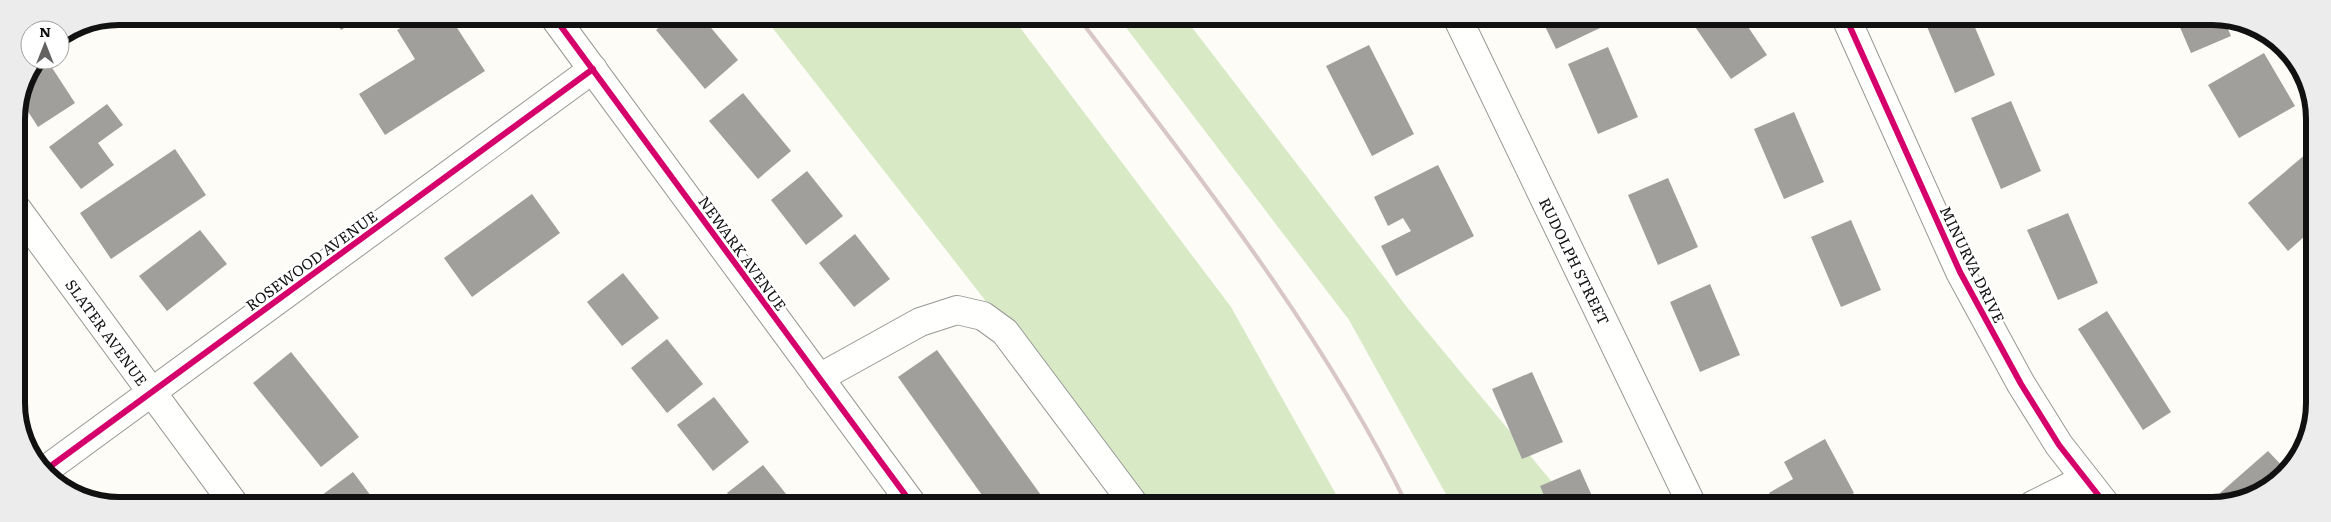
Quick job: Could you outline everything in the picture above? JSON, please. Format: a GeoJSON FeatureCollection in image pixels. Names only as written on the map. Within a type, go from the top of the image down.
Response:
{"type":"FeatureCollection","features":[{"type":"Feature","properties":{"kind":"street","name":"NEWARK AVENUE"},"geometry":{"type":"LineString","coordinates":[[560,25],[907,497]]}},
{"type":"Feature","properties":{"kind":"street","name":"RUDOLPH STREET"},"geometry":{"type":"LineString","coordinates":[[1460,25],[1688,497]]}},
{"type":"Feature","properties":{"kind":"street","name":"MINURVA DRIVE"},"geometry":{"type":"LineString","coordinates":[[1849,25],[1960,272],[2021,384],[2059,445],[2099,497]]}},
{"type":"Feature","properties":{"kind":"street","name":"ROSEWOOD AVENUE"},"geometry":{"type":"LineString","coordinates":[[51,466],[593,69]]}},
{"type":"Feature","properties":{"kind":"street","name":"SLATER AVENUE"},"geometry":{"type":"LineString","coordinates":[[25,220],[229,497]]}},
{"type":"Feature","properties":{"kind":"street"},"geometry":{"type":"LineString","coordinates":[[819,378],[920,322],[957,310],[983,316],[1005,332],[1129,497]]}},
{"type":"Feature","properties":{"kind":"street"},"geometry":{"type":"LineString","coordinates":[[2049,497],[2085,479]]}},
{"type":"Feature","properties":{"kind":"green space"},"geometry":{"type":"Polygon","coordinates":[[[770,25],[1018,25],[1231,307],[1338,497],[1139,497],[770,25]]]}},
{"type":"Feature","properties":{"kind":"green space"},"geometry":{"type":"Polygon","coordinates":[[[1124,25],[1190,25],[1410,311],[1564,497],[1448,497],[1349,320],[1124,25]]]}},
{"type":"Feature","properties":{"kind":"building"},"geometry":{"type":"Polygon","coordinates":[[[338,25],[349,25],[341,30],[338,25]]]}},
{"type":"Feature","properties":{"kind":"building"},"geometry":{"type":"Polygon","coordinates":[[[405,25],[455,25],[485,71],[385,135],[359,94],[415,59],[397,30],[405,25]]]}},
{"type":"Feature","properties":{"kind":"building"},"geometry":{"type":"Polygon","coordinates":[[[662,25],[709,25],[738,60],[705,89],[656,30],[662,25]]]}},
{"type":"Feature","properties":{"kind":"building"},"geometry":{"type":"Polygon","coordinates":[[[1544,25],[1598,25],[1600,28],[1556,49],[1544,25]]]}},
{"type":"Feature","properties":{"kind":"building"},"geometry":{"type":"Polygon","coordinates":[[[1694,25],[1747,25],[1767,55],[1731,79],[1694,25]]]}},
{"type":"Feature","properties":{"kind":"building"},"geometry":{"type":"Polygon","coordinates":[[[1926,25],[1974,25],[1995,75],[1955,93],[1926,25]]]}},
{"type":"Feature","properties":{"kind":"building"},"geometry":{"type":"Polygon","coordinates":[[[2179,25],[2227,26],[2231,36],[2191,53],[2179,25]]]}},
{"type":"Feature","properties":{"kind":"building"},"geometry":{"type":"Polygon","coordinates":[[[1369,45],[1414,134],[1372,156],[1326,66],[1369,45]]]}},
{"type":"Feature","properties":{"kind":"building"},"geometry":{"type":"Polygon","coordinates":[[[1608,47],[1638,117],[1598,134],[1568,64],[1608,47]]]}},
{"type":"Feature","properties":{"kind":"building"},"geometry":{"type":"Polygon","coordinates":[[[2264,53],[2295,106],[2239,138],[2208,85],[2264,53]]]}},
{"type":"Feature","properties":{"kind":"building"},"geometry":{"type":"Polygon","coordinates":[[[39,70],[54,70],[75,103],[38,127],[26,108],[32,83],[39,70]]]}},
{"type":"Feature","properties":{"kind":"building"},"geometry":{"type":"Polygon","coordinates":[[[743,93],[791,151],[758,179],[709,121],[743,93]]]}},
{"type":"Feature","properties":{"kind":"building"},"geometry":{"type":"Polygon","coordinates":[[[2011,101],[2041,171],[2001,189],[1971,118],[2011,101]]]}},
{"type":"Feature","properties":{"kind":"building"},"geometry":{"type":"Polygon","coordinates":[[[107,104],[123,125],[98,143],[114,165],[81,189],[49,147],[107,104]]]}},
{"type":"Feature","properties":{"kind":"building"},"geometry":{"type":"Polygon","coordinates":[[[1794,112],[1824,182],[1784,199],[1754,129],[1794,112]]]}},
{"type":"Feature","properties":{"kind":"building"},"geometry":{"type":"Polygon","coordinates":[[[175,149],[206,195],[111,259],[80,213],[175,149]]]}},
{"type":"Feature","properties":{"kind":"building"},"geometry":{"type":"Polygon","coordinates":[[[2306,154],[2306,235],[2288,251],[2248,203],[2306,154]]]}},
{"type":"Feature","properties":{"kind":"building"},"geometry":{"type":"Polygon","coordinates":[[[1438,165],[1474,236],[1396,276],[1381,246],[1411,231],[1403,218],[1388,226],[1374,197],[1438,165]]]}},
{"type":"Feature","properties":{"kind":"building"},"geometry":{"type":"Polygon","coordinates":[[[807,171],[843,216],[806,245],[771,200],[807,171]]]}},
{"type":"Feature","properties":{"kind":"building"},"geometry":{"type":"Polygon","coordinates":[[[1668,178],[1698,247],[1658,265],[1628,195],[1668,178]]]}},
{"type":"Feature","properties":{"kind":"building"},"geometry":{"type":"Polygon","coordinates":[[[532,194],[560,233],[472,297],[444,258],[532,194]]]}},
{"type":"Feature","properties":{"kind":"building"},"geometry":{"type":"Polygon","coordinates":[[[2068,213],[2098,283],[2058,300],[2027,230],[2068,213]]]}},
{"type":"Feature","properties":{"kind":"building"},"geometry":{"type":"Polygon","coordinates":[[[1851,220],[1881,290],[1841,307],[1811,237],[1851,220]]]}},
{"type":"Feature","properties":{"kind":"building"},"geometry":{"type":"Polygon","coordinates":[[[200,230],[227,264],[167,311],[139,276],[200,230]]]}},
{"type":"Feature","properties":{"kind":"building"},"geometry":{"type":"Polygon","coordinates":[[[855,234],[890,279],[854,307],[819,263],[855,234]]]}},
{"type":"Feature","properties":{"kind":"building"},"geometry":{"type":"Polygon","coordinates":[[[623,273],[659,318],[622,346],[587,302],[623,273]]]}},
{"type":"Feature","properties":{"kind":"building"},"geometry":{"type":"Polygon","coordinates":[[[1710,284],[1740,355],[1700,372],[1670,302],[1710,284]]]}},
{"type":"Feature","properties":{"kind":"building"},"geometry":{"type":"Polygon","coordinates":[[[2107,311],[2171,412],[2143,430],[2078,329],[2107,311]]]}},
{"type":"Feature","properties":{"kind":"building"},"geometry":{"type":"Polygon","coordinates":[[[667,339],[703,384],[667,413],[631,368],[667,339]]]}},
{"type":"Feature","properties":{"kind":"building"},"geometry":{"type":"Polygon","coordinates":[[[937,350],[1042,497],[983,497],[898,377],[937,350]]]}},
{"type":"Feature","properties":{"kind":"building"},"geometry":{"type":"Polygon","coordinates":[[[291,352],[359,437],[321,467],[253,383],[291,352]]]}},
{"type":"Feature","properties":{"kind":"building"},"geometry":{"type":"Polygon","coordinates":[[[1532,372],[1563,442],[1522,459],[1492,389],[1532,372]]]}},
{"type":"Feature","properties":{"kind":"building"},"geometry":{"type":"Polygon","coordinates":[[[714,397],[749,442],[713,471],[677,425],[714,397]]]}},
{"type":"Feature","properties":{"kind":"building"},"geometry":{"type":"Polygon","coordinates":[[[1825,439],[1854,493],[1847,497],[1771,497],[1769,493],[1793,479],[1784,462],[1825,439]]]}},
{"type":"Feature","properties":{"kind":"building"},"geometry":{"type":"Polygon","coordinates":[[[2268,451],[2281,465],[2274,474],[2248,490],[2223,496],[2220,493],[2268,451]]]}},
{"type":"Feature","properties":{"kind":"building"},"geometry":{"type":"Polygon","coordinates":[[[763,465],[788,497],[730,497],[727,493],[763,465]]]}},
{"type":"Feature","properties":{"kind":"building"},"geometry":{"type":"Polygon","coordinates":[[[1580,469],[1592,497],[1545,497],[1540,486],[1580,469]]]}},
{"type":"Feature","properties":{"kind":"building"},"geometry":{"type":"Polygon","coordinates":[[[353,472],[372,497],[319,497],[353,472]]]}},
{"type":"Feature","properties":{"kind":"railway"},"geometry":{"type":"LineString","coordinates":[[1084,25],[1211,193],[1296,314],[1373,440],[1403,497]]}},
{"type":"Feature","properties":{"kind":"cycle path"},"geometry":{"type":"LineString","coordinates":[[560,25],[907,497]]}},
{"type":"Feature","properties":{"kind":"cycle path"},"geometry":{"type":"LineString","coordinates":[[1849,25],[1960,272],[2021,384],[2059,445],[2100,497]]}},
{"type":"Feature","properties":{"kind":"cycle path"},"geometry":{"type":"LineString","coordinates":[[51,466],[593,69]]}}]}
